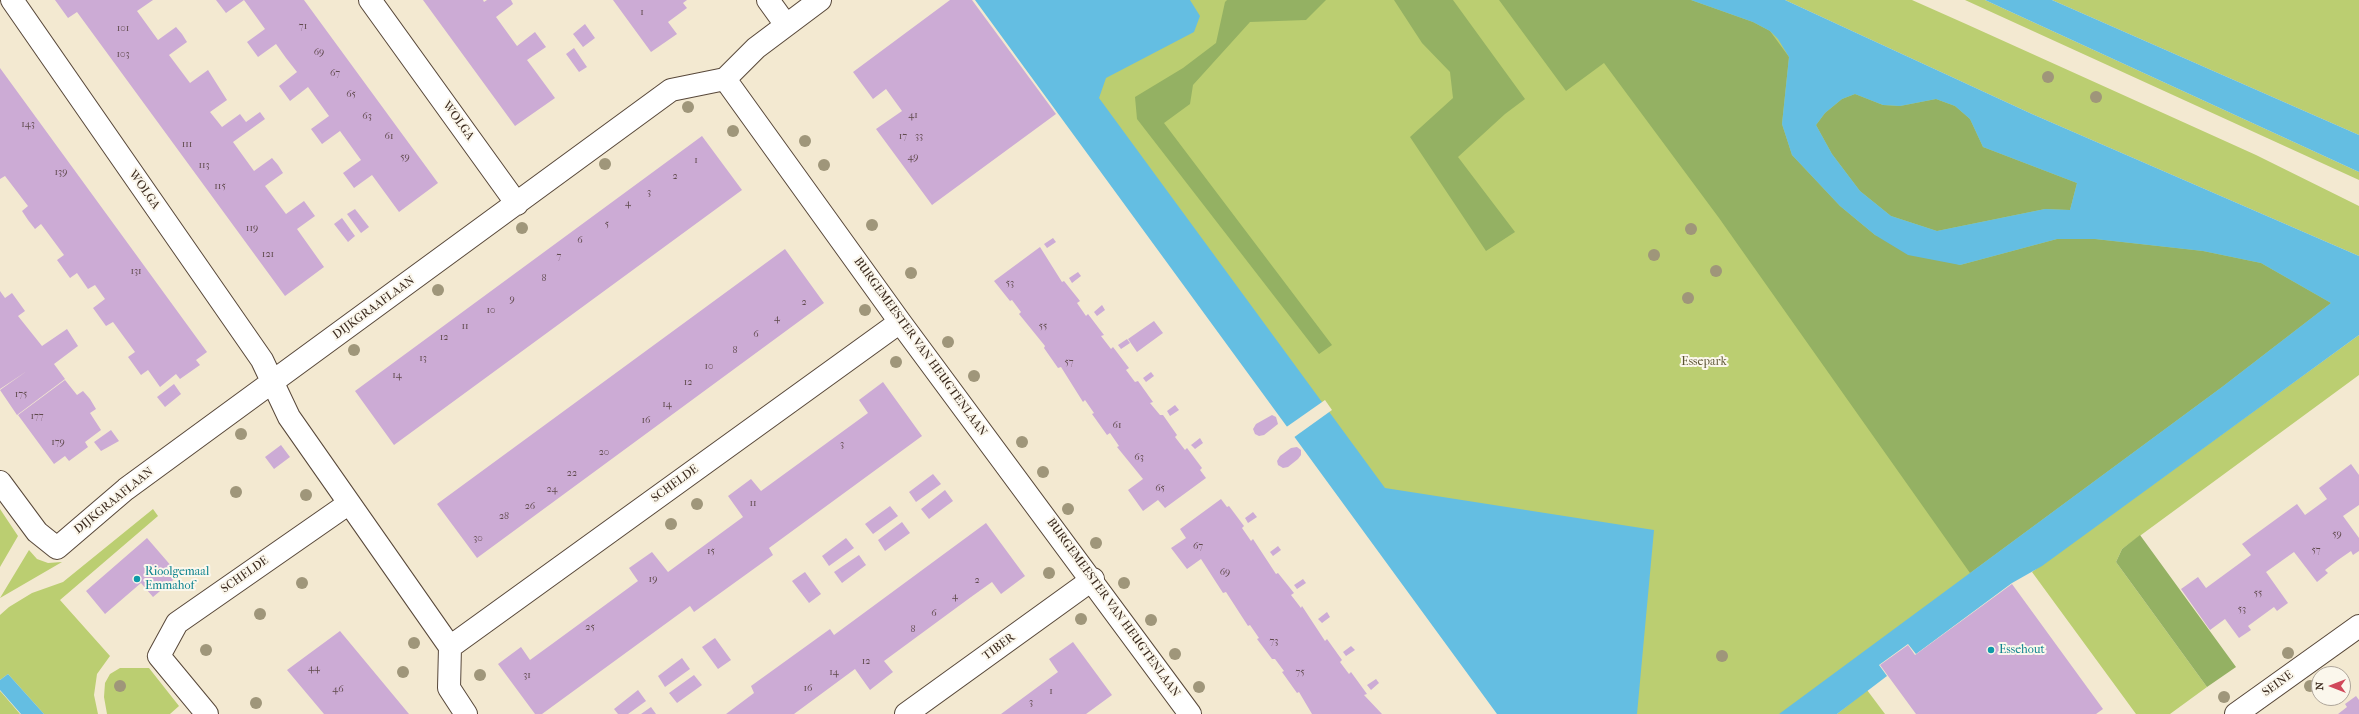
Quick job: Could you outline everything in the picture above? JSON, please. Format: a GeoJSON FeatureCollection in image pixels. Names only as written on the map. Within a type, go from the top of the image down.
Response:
{"type":"FeatureCollection","features":[{"type":"Feature","properties":{"kind":"street","name":"WOLGA"},"geometry":{"type":"LineString","coordinates":[[12,0],[262,360],[271,382]]}},
{"type":"Feature","properties":{"kind":"street","name":"WOLGA"},"geometry":{"type":"LineString","coordinates":[[370,0],[517,204]]}},
{"type":"Feature","properties":{"kind":"street"},"geometry":{"type":"LineString","coordinates":[[768,0],[786,25]]}},
{"type":"Feature","properties":{"kind":"street"},"geometry":{"type":"LineString","coordinates":[[726,79],[756,48],[820,0]]}},
{"type":"Feature","properties":{"kind":"street","name":"DIJKGRAAFLAAN"},"geometry":{"type":"LineString","coordinates":[[0,482],[36,532],[57,548],[126,489],[671,90],[726,79]]}},
{"type":"Feature","properties":{"kind":"street","name":"BURGEMEESTER VAN HEUGTENLAAN"},"geometry":{"type":"LineString","coordinates":[[726,79],[900,322],[1093,579],[1190,714]]}},
{"type":"Feature","properties":{"kind":"street","name":"SCHELDE"},"geometry":{"type":"LineString","coordinates":[[450,647],[900,322]]}},
{"type":"Feature","properties":{"kind":"street"},"geometry":{"type":"LineString","coordinates":[[271,382],[289,417],[348,504],[450,647],[449,688],[466,714]]}},
{"type":"Feature","properties":{"kind":"street","name":"SCHELDE"},"geometry":{"type":"LineString","coordinates":[[207,714],[158,656],[177,623],[348,504]]}},
{"type":"Feature","properties":{"kind":"street","name":"TIBER"},"geometry":{"type":"LineString","coordinates":[[906,714],[1093,579]]}},
{"type":"Feature","properties":{"kind":"street","name":"SEINE"},"geometry":{"type":"LineString","coordinates":[[2236,714],[2359,626]]}},
{"type":"Feature","properties":{"kind":"green space","name":"Essepark"},"geometry":{"type":"Polygon","coordinates":[[[1016,0],[1727,0],[2359,284],[1795,714],[1541,714],[1016,0]]]}},
{"type":"Feature","properties":{"kind":"green space"},"geometry":{"type":"Polygon","coordinates":[[[1227,0],[1326,0],[1306,20],[1250,22],[1193,85],[1190,104],[1164,123],[1332,345],[1319,354],[1137,119],[1135,97],[1183,68],[1216,43],[1225,2],[1227,0]]]}},
{"type":"Feature","properties":{"kind":"green space"},"geometry":{"type":"Polygon","coordinates":[[[1394,0],[1453,0],[1525,99],[1505,114],[1458,157],[1515,232],[1486,251],[1410,137],[1453,98],[1450,72],[1422,43],[1394,0]]]}},
{"type":"Feature","properties":{"kind":"green space"},"geometry":{"type":"Polygon","coordinates":[[[1499,0],[1691,0],[1753,22],[1770,31],[1789,57],[1782,124],[1792,155],[1840,206],[1875,235],[1960,265],[2057,239],[2095,239],[2203,251],[2261,263],[2331,303],[2222,387],[1970,573],[1719,218],[1604,63],[1566,91],[1499,0]]]}},
{"type":"Feature","properties":{"kind":"green space"},"geometry":{"type":"Polygon","coordinates":[[[1785,0],[1912,0],[1966,24],[2256,155],[2359,206],[2359,256],[2032,114],[1785,0]]]}},
{"type":"Feature","properties":{"kind":"green space"},"geometry":{"type":"Polygon","coordinates":[[[1965,0],[1985,0],[2359,172],[2359,180],[1965,0]]]}},
{"type":"Feature","properties":{"kind":"green space"},"geometry":{"type":"Polygon","coordinates":[[[2052,0],[2359,0],[2359,135],[2052,0]]]}},
{"type":"Feature","properties":{"kind":"green space"},"geometry":{"type":"Polygon","coordinates":[[[1855,94],[1883,105],[1900,106],[1936,99],[1955,106],[1970,119],[1983,147],[2077,183],[2070,210],[2045,209],[1937,231],[1891,216],[1860,191],[1832,154],[1816,125],[1825,113],[1842,99],[1855,94]]]}},
{"type":"Feature","properties":{"kind":"green space"},"geometry":{"type":"Polygon","coordinates":[[[2359,335],[2359,375],[2122,549],[2116,562],[2207,687],[2170,714],[2136,714],[2032,572],[2359,335]]]}},
{"type":"Feature","properties":{"kind":"green space"},"geometry":{"type":"Polygon","coordinates":[[[0,509],[18,536],[0,567],[0,509]]]}},
{"type":"Feature","properties":{"kind":"green space"},"geometry":{"type":"Polygon","coordinates":[[[153,509],[158,516],[60,600],[110,656],[97,674],[94,695],[98,714],[44,714],[8,674],[0,680],[0,615],[9,607],[32,593],[63,582],[153,509]]]}},
{"type":"Feature","properties":{"kind":"green space"},"geometry":{"type":"Polygon","coordinates":[[[2140,535],[2236,667],[2207,687],[2116,562],[2122,549],[2140,535]]]}},
{"type":"Feature","properties":{"kind":"green space"},"geometry":{"type":"Polygon","coordinates":[[[29,550],[37,559],[48,563],[62,562],[0,598],[29,550]]]}},
{"type":"Feature","properties":{"kind":"green space"},"geometry":{"type":"Polygon","coordinates":[[[120,668],[149,668],[179,706],[170,714],[107,714],[104,697],[105,683],[110,674],[120,668]]]}},
{"type":"Feature","properties":{"kind":"green space"},"geometry":{"type":"Polygon","coordinates":[[[1867,690],[1885,714],[1837,714],[1867,690]]]}},
{"type":"Feature","properties":{"kind":"green space"},"geometry":{"type":"Polygon","coordinates":[[[0,691],[2,693],[20,714],[0,714],[0,691]]]}},
{"type":"Feature","properties":{"kind":"water"},"geometry":{"type":"Polygon","coordinates":[[[975,0],[1190,0],[1200,16],[1194,32],[1106,78],[1099,98],[1385,488],[1654,530],[1637,714],[1497,714],[975,0]]]}},
{"type":"Feature","properties":{"kind":"water"},"geometry":{"type":"Polygon","coordinates":[[[1691,0],[1785,0],[2032,114],[2359,256],[2359,335],[2042,566],[2012,583],[1916,654],[1908,644],[1879,665],[1887,676],[1837,714],[1779,714],[2222,387],[2331,303],[2261,263],[2203,251],[2095,239],[2057,239],[1960,265],[1908,255],[1875,235],[1840,206],[1792,155],[1782,124],[1789,57],[1778,39],[1770,31],[1753,22],[1691,0]],[[1855,94],[1842,99],[1825,113],[1816,125],[1832,154],[1860,191],[1891,216],[1937,231],[2045,209],[2070,210],[2077,183],[1983,147],[1970,119],[1955,106],[1936,99],[1900,106],[1883,105],[1855,94]]]}},
{"type":"Feature","properties":{"kind":"water"},"geometry":{"type":"Polygon","coordinates":[[[1985,0],[2052,0],[2359,135],[2359,172],[1985,0]]]}},
{"type":"Feature","properties":{"kind":"water"},"geometry":{"type":"Polygon","coordinates":[[[8,674],[44,714],[21,714],[0,690],[0,680],[8,674]]]}},
{"type":"Feature","properties":{"kind":"pier"},"geometry":{"type":"Polygon","coordinates":[[[1325,400],[1332,410],[1293,438],[1285,428],[1325,400]]]}},
{"type":"Feature","properties":{"kind":"building"},"geometry":{"type":"Polygon","coordinates":[[[55,0],[153,0],[137,11],[158,40],[176,27],[182,34],[187,42],[169,55],[190,83],[208,70],[227,100],[210,112],[222,127],[240,114],[246,122],[260,112],[265,119],[233,142],[254,171],[272,158],[278,165],[283,173],[265,186],[286,214],[304,201],[315,216],[297,229],[324,267],[285,296],[77,12],[68,18],[55,0]]]}},
{"type":"Feature","properties":{"kind":"building"},"geometry":{"type":"Polygon","coordinates":[[[216,0],[244,0],[226,13],[216,0]]]}},
{"type":"Feature","properties":{"kind":"building"},"geometry":{"type":"Polygon","coordinates":[[[244,0],[304,0],[438,183],[399,212],[372,175],[354,188],[343,173],[361,160],[340,131],[322,144],[311,129],[329,116],[308,87],[290,101],[279,86],[297,72],[276,44],[258,57],[247,42],[265,29],[244,0]]]}},
{"type":"Feature","properties":{"kind":"building"},"geometry":{"type":"Polygon","coordinates":[[[423,0],[483,0],[484,2],[487,0],[511,0],[513,4],[496,17],[517,46],[535,32],[546,47],[527,60],[555,98],[515,126],[423,0]]]}},
{"type":"Feature","properties":{"kind":"building"},"geometry":{"type":"Polygon","coordinates":[[[613,0],[687,0],[683,3],[687,8],[668,22],[677,34],[651,52],[613,0]]]}},
{"type":"Feature","properties":{"kind":"building"},"geometry":{"type":"Polygon","coordinates":[[[950,0],[972,0],[1056,114],[932,205],[876,129],[902,111],[886,89],[873,99],[853,72],[950,0]]]}},
{"type":"Feature","properties":{"kind":"building"},"geometry":{"type":"Polygon","coordinates":[[[585,24],[595,38],[583,47],[573,34],[585,24]]]}},
{"type":"Feature","properties":{"kind":"building"},"geometry":{"type":"Polygon","coordinates":[[[574,48],[587,67],[579,72],[566,54],[574,48]]]}},
{"type":"Feature","properties":{"kind":"building"},"geometry":{"type":"Polygon","coordinates":[[[0,68],[207,352],[196,360],[200,365],[180,379],[176,374],[160,387],[148,370],[141,375],[128,357],[135,352],[113,322],[106,326],[93,308],[105,299],[95,285],[88,289],[77,273],[70,278],[57,260],[64,255],[41,224],[35,229],[28,220],[22,211],[28,206],[5,176],[0,179],[0,68]]]}},
{"type":"Feature","properties":{"kind":"building"},"geometry":{"type":"Polygon","coordinates":[[[702,136],[742,190],[394,445],[355,391],[702,136]]]}},
{"type":"Feature","properties":{"kind":"building"},"geometry":{"type":"Polygon","coordinates":[[[355,209],[369,227],[361,233],[347,214],[355,209]]]}},
{"type":"Feature","properties":{"kind":"building"},"geometry":{"type":"Polygon","coordinates":[[[342,218],[355,236],[348,242],[334,224],[342,218]]]}},
{"type":"Feature","properties":{"kind":"building"},"geometry":{"type":"Polygon","coordinates":[[[1053,238],[1056,242],[1047,248],[1044,244],[1053,238]]]}},
{"type":"Feature","properties":{"kind":"building"},"geometry":{"type":"Polygon","coordinates":[[[1040,247],[1062,282],[1064,281],[1080,301],[1077,303],[1086,316],[1088,314],[1104,335],[1101,336],[1111,349],[1113,347],[1129,368],[1126,370],[1135,382],[1138,381],[1153,402],[1150,403],[1160,415],[1163,415],[1177,435],[1175,437],[1185,450],[1187,448],[1202,468],[1200,470],[1206,478],[1165,508],[1158,500],[1143,511],[1128,490],[1143,479],[1117,447],[1119,446],[1110,433],[1107,435],[1092,414],[1094,413],[1085,400],[1083,402],[1061,367],[1058,368],[1044,348],[1045,346],[1019,314],[1021,312],[1012,300],[1010,301],[994,281],[1040,247]]]}},
{"type":"Feature","properties":{"kind":"building"},"geometry":{"type":"Polygon","coordinates":[[[785,249],[824,303],[477,558],[437,504],[785,249]]]}},
{"type":"Feature","properties":{"kind":"building"},"geometry":{"type":"Polygon","coordinates":[[[1078,272],[1081,276],[1072,283],[1069,278],[1078,272]]]}},
{"type":"Feature","properties":{"kind":"building"},"geometry":{"type":"Polygon","coordinates":[[[0,291],[5,298],[12,293],[25,311],[18,316],[42,346],[67,329],[78,346],[54,364],[65,379],[17,415],[0,390],[27,371],[0,389],[0,291]]]}},
{"type":"Feature","properties":{"kind":"building"},"geometry":{"type":"Polygon","coordinates":[[[1102,305],[1105,310],[1097,316],[1094,312],[1102,305]]]}},
{"type":"Feature","properties":{"kind":"building"},"geometry":{"type":"Polygon","coordinates":[[[1154,321],[1163,333],[1137,352],[1128,339],[1154,321]]]}},
{"type":"Feature","properties":{"kind":"building"},"geometry":{"type":"Polygon","coordinates":[[[1127,339],[1130,343],[1121,349],[1118,345],[1127,339]]]}},
{"type":"Feature","properties":{"kind":"building"},"geometry":{"type":"Polygon","coordinates":[[[1151,372],[1154,376],[1146,382],[1143,378],[1151,372]]]}},
{"type":"Feature","properties":{"kind":"building"},"geometry":{"type":"Polygon","coordinates":[[[65,380],[77,395],[83,391],[90,399],[96,409],[90,413],[101,430],[85,442],[88,447],[69,461],[65,456],[54,464],[18,415],[65,380]]]}},
{"type":"Feature","properties":{"kind":"building"},"geometry":{"type":"Polygon","coordinates":[[[883,382],[922,436],[769,548],[773,555],[694,612],[690,606],[542,714],[535,714],[498,664],[521,647],[530,660],[552,644],[638,581],[629,568],[652,552],[668,572],[743,517],[728,496],[751,479],[761,491],[868,413],[859,400],[883,382]]]}},
{"type":"Feature","properties":{"kind":"building"},"geometry":{"type":"Polygon","coordinates":[[[174,384],[181,394],[165,407],[157,397],[174,384]]]}},
{"type":"Feature","properties":{"kind":"building"},"geometry":{"type":"Polygon","coordinates":[[[1175,405],[1179,410],[1170,416],[1167,411],[1175,405]]]}},
{"type":"Feature","properties":{"kind":"building"},"geometry":{"type":"Polygon","coordinates":[[[1272,415],[1276,417],[1278,424],[1264,435],[1259,436],[1255,434],[1253,429],[1256,424],[1272,415]]]}},
{"type":"Feature","properties":{"kind":"building"},"geometry":{"type":"Polygon","coordinates":[[[111,430],[119,441],[101,451],[94,442],[111,430]]]}},
{"type":"Feature","properties":{"kind":"building"},"geometry":{"type":"Polygon","coordinates":[[[1200,438],[1203,443],[1195,449],[1191,445],[1200,438]]]}},
{"type":"Feature","properties":{"kind":"building"},"geometry":{"type":"Polygon","coordinates":[[[281,445],[290,457],[274,469],[265,457],[281,445]]]}},
{"type":"Feature","properties":{"kind":"building"},"geometry":{"type":"Polygon","coordinates":[[[1297,447],[1301,450],[1301,455],[1298,459],[1288,467],[1283,468],[1278,465],[1277,461],[1280,456],[1291,448],[1297,447]]]}},
{"type":"Feature","properties":{"kind":"building"},"geometry":{"type":"Polygon","coordinates":[[[2351,464],[2359,475],[2359,505],[2343,516],[2359,538],[2359,551],[2353,555],[2351,551],[2338,560],[2325,570],[2328,573],[2317,582],[2294,552],[2266,572],[2288,603],[2277,611],[2274,607],[2248,626],[2251,630],[2239,638],[2225,619],[2210,630],[2181,589],[2198,577],[2206,588],[2251,555],[2242,544],[2297,504],[2305,515],[2327,499],[2319,488],[2351,464]]]}},
{"type":"Feature","properties":{"kind":"building"},"geometry":{"type":"Polygon","coordinates":[[[933,474],[941,484],[916,502],[909,492],[933,474]]]}},
{"type":"Feature","properties":{"kind":"building"},"geometry":{"type":"Polygon","coordinates":[[[945,490],[953,501],[929,519],[921,509],[945,490]]]}},
{"type":"Feature","properties":{"kind":"building"},"geometry":{"type":"Polygon","coordinates":[[[1221,499],[1227,507],[1229,506],[1244,526],[1242,528],[1251,541],[1253,539],[1276,574],[1278,573],[1294,593],[1291,595],[1301,608],[1302,606],[1325,641],[1327,639],[1342,660],[1340,662],[1349,674],[1351,672],[1367,694],[1364,695],[1382,714],[1312,714],[1299,692],[1297,693],[1282,672],[1284,671],[1275,659],[1272,659],[1257,639],[1259,638],[1250,625],[1248,626],[1226,592],[1223,593],[1201,559],[1187,569],[1171,548],[1186,538],[1180,529],[1221,499]]]}},
{"type":"Feature","properties":{"kind":"building"},"geometry":{"type":"Polygon","coordinates":[[[890,506],[898,516],[873,534],[865,524],[890,506]]]}},
{"type":"Feature","properties":{"kind":"building"},"geometry":{"type":"Polygon","coordinates":[[[1253,512],[1257,517],[1248,523],[1245,518],[1253,512]]]}},
{"type":"Feature","properties":{"kind":"building"},"geometry":{"type":"Polygon","coordinates":[[[902,522],[910,533],[885,551],[878,540],[902,522]]]}},
{"type":"Feature","properties":{"kind":"building"},"geometry":{"type":"Polygon","coordinates":[[[986,523],[1025,576],[1001,594],[992,582],[971,597],[884,661],[893,672],[870,690],[855,669],[794,714],[726,714],[754,693],[751,686],[830,629],[834,635],[986,523]]]}},
{"type":"Feature","properties":{"kind":"building","name":"Rioolgemaal Emmahof"},"geometry":{"type":"Polygon","coordinates":[[[147,538],[179,575],[153,597],[141,583],[105,614],[86,591],[147,538]]]}},
{"type":"Feature","properties":{"kind":"building"},"geometry":{"type":"Polygon","coordinates":[[[846,538],[854,548],[829,566],[822,556],[846,538]]]}},
{"type":"Feature","properties":{"kind":"building"},"geometry":{"type":"Polygon","coordinates":[[[1278,546],[1281,550],[1273,556],[1270,552],[1278,546]]]}},
{"type":"Feature","properties":{"kind":"building"},"geometry":{"type":"Polygon","coordinates":[[[859,555],[866,565],[842,583],[834,572],[859,555]]]}},
{"type":"Feature","properties":{"kind":"building"},"geometry":{"type":"Polygon","coordinates":[[[805,572],[821,594],[809,603],[792,581],[805,572]]]}},
{"type":"Feature","properties":{"kind":"building"},"geometry":{"type":"Polygon","coordinates":[[[1303,579],[1306,583],[1297,589],[1294,585],[1303,579]]]}},
{"type":"Feature","properties":{"kind":"building","name":"Essehout"},"geometry":{"type":"Polygon","coordinates":[[[2012,584],[2103,709],[2096,714],[1916,714],[1880,665],[1908,645],[1915,655],[2012,584]]]}},
{"type":"Feature","properties":{"kind":"building"},"geometry":{"type":"Polygon","coordinates":[[[1327,612],[1330,617],[1322,623],[1318,619],[1327,612]]]}},
{"type":"Feature","properties":{"kind":"building"},"geometry":{"type":"Polygon","coordinates":[[[340,631],[409,714],[324,714],[287,670],[340,631]]]}},
{"type":"Feature","properties":{"kind":"building"},"geometry":{"type":"Polygon","coordinates":[[[715,638],[731,660],[718,669],[702,647],[715,638]]]}},
{"type":"Feature","properties":{"kind":"building"},"geometry":{"type":"Polygon","coordinates":[[[1073,642],[1112,695],[1086,714],[1001,714],[1058,672],[1049,659],[1073,642]]]}},
{"type":"Feature","properties":{"kind":"building"},"geometry":{"type":"Polygon","coordinates":[[[1351,646],[1355,650],[1346,656],[1343,652],[1351,646]]]}},
{"type":"Feature","properties":{"kind":"building"},"geometry":{"type":"Polygon","coordinates":[[[682,658],[690,669],[665,687],[658,676],[682,658]]]}},
{"type":"Feature","properties":{"kind":"building"},"geometry":{"type":"Polygon","coordinates":[[[694,675],[702,685],[677,703],[669,693],[694,675]]]}},
{"type":"Feature","properties":{"kind":"building"},"geometry":{"type":"Polygon","coordinates":[[[1376,679],[1379,683],[1371,690],[1367,685],[1376,679]]]}},
{"type":"Feature","properties":{"kind":"building"},"geometry":{"type":"Polygon","coordinates":[[[638,690],[646,701],[628,714],[618,714],[614,709],[638,690]]]}},
{"type":"Feature","properties":{"kind":"building"},"geometry":{"type":"Polygon","coordinates":[[[2356,696],[2359,700],[2359,714],[2338,714],[2346,706],[2351,706],[2351,700],[2356,696]]]}},
{"type":"Feature","properties":{"kind":"building"},"geometry":{"type":"Polygon","coordinates":[[[651,707],[656,714],[641,714],[651,707]]]}},
{"type":"Feature","properties":{"kind":"place","name":"Rioolgemaal Emmahof"},"geometry":{"type":"Point","coordinates":[137,579]}},
{"type":"Feature","properties":{"kind":"place","name":"Essehout"},"geometry":{"type":"Point","coordinates":[1991,650]}}]}
